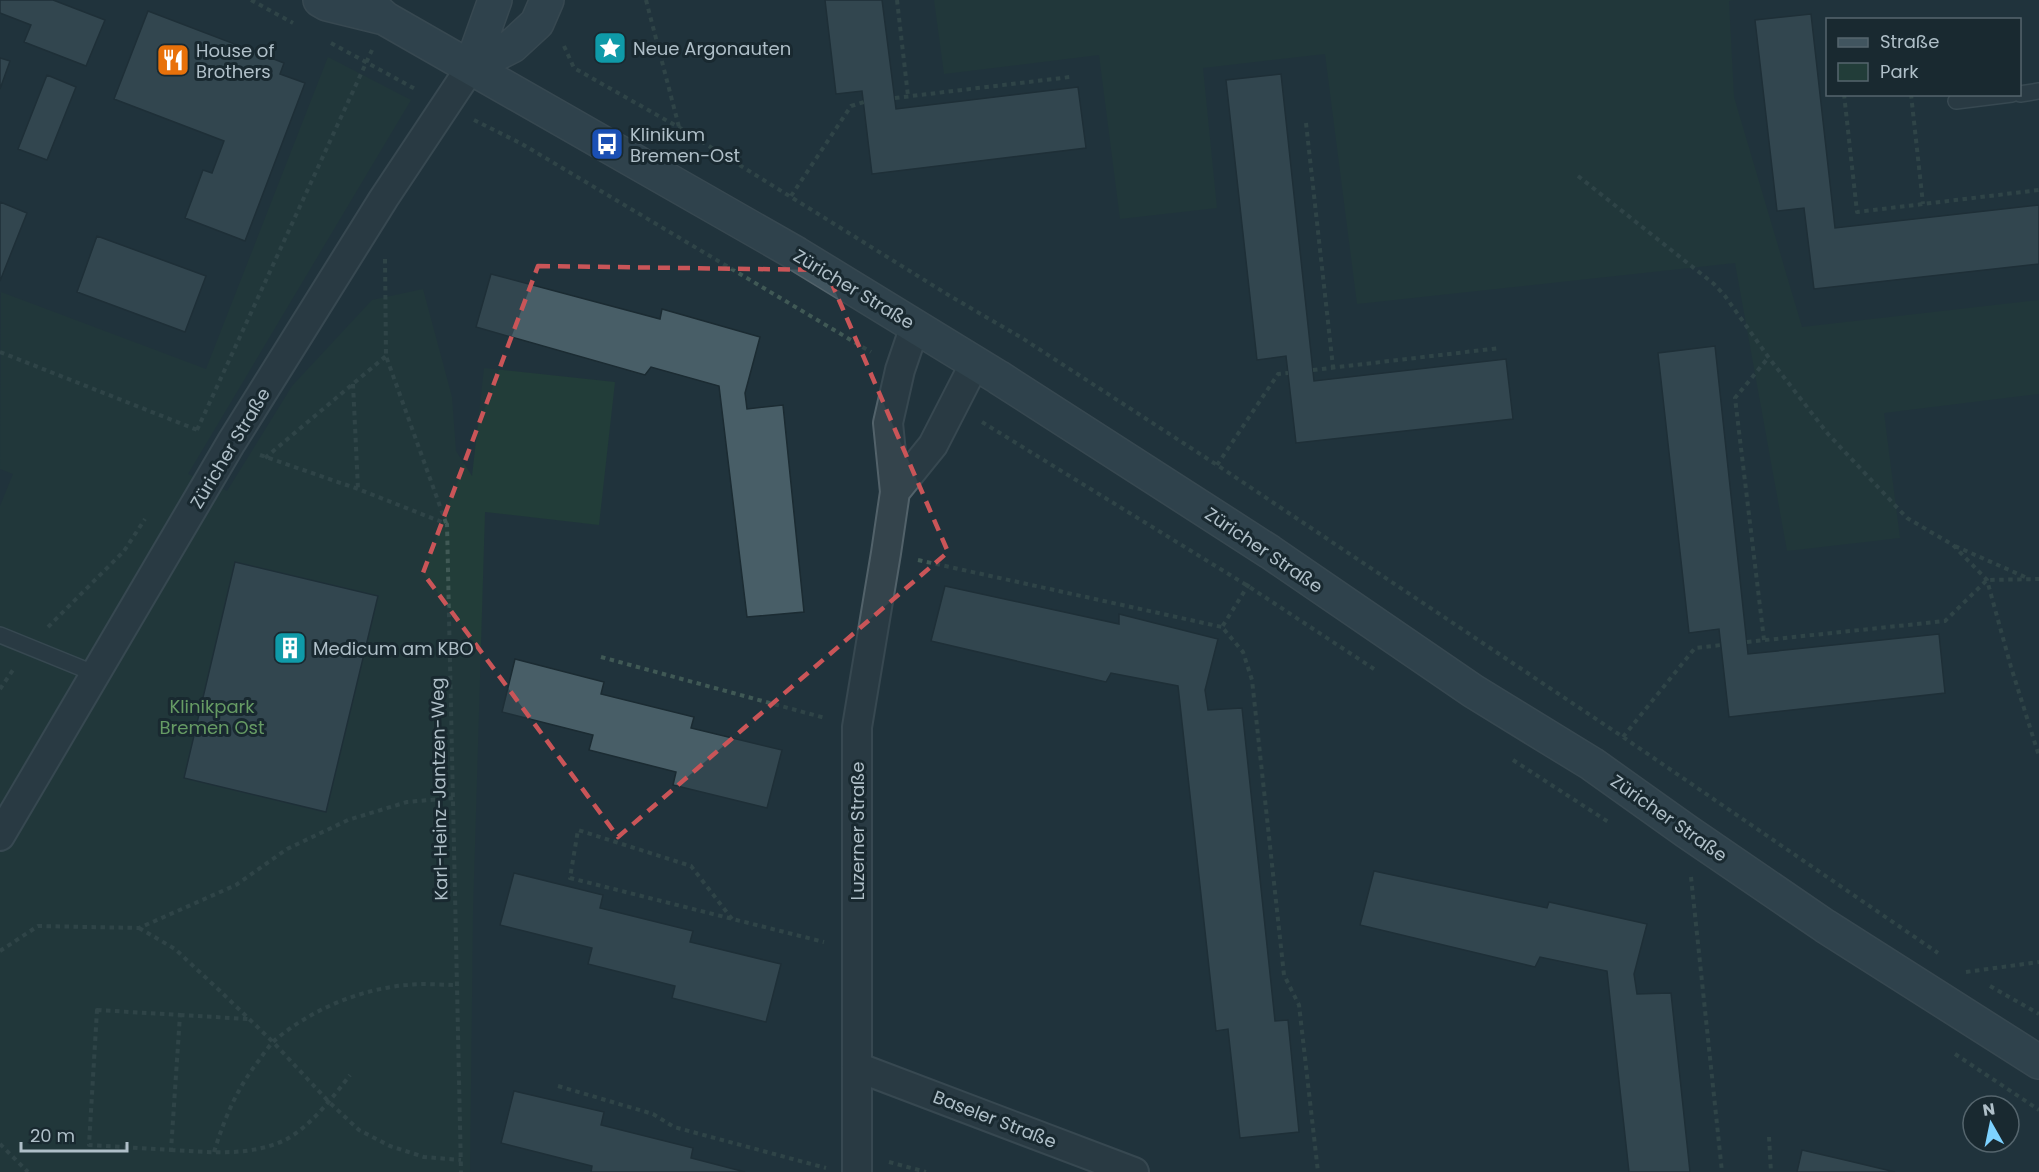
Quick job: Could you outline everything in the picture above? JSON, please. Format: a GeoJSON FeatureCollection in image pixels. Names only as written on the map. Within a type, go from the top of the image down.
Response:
{"type":"FeatureCollection","features":[{"type":"Feature","properties":{"kind":"main road","name":"Züricher Straße"},"geometry":{"type":"LineString","coordinates":[[320,0],[327,4],[375,9],[471,67],[797,254],[975,363],[1270,552],[1473,691],[1592,764],[1825,926],[2039,1062]]}},
{"type":"Feature","properties":{"kind":"main road"},"geometry":{"type":"LineString","coordinates":[[471,67],[495,0]]}},
{"type":"Feature","properties":{"kind":"main road"},"geometry":{"type":"LineString","coordinates":[[471,67],[512,46],[537,22],[548,0]]}},
{"type":"Feature","properties":{"kind":"street","name":"Züricher Straße"},"geometry":{"type":"LineString","coordinates":[[0,836],[231,443],[384,198],[471,67]]}},
{"type":"Feature","properties":{"kind":"street","name":"Luzerner Straße"},"geometry":{"type":"LineString","coordinates":[[857,1172],[857,727],[894,492],[888,423],[900,370],[915,326]]}},
{"type":"Feature","properties":{"kind":"street"},"geometry":{"type":"LineString","coordinates":[[894,492],[933,445],[975,363]]}},
{"type":"Feature","properties":{"kind":"street","name":"Baseler Straße"},"geometry":{"type":"LineString","coordinates":[[857,1067],[1134,1172]]}},
{"type":"Feature","properties":{"kind":"lane"},"geometry":{"type":"LineString","coordinates":[[2021,94],[2039,91]]}},
{"type":"Feature","properties":{"kind":"lane"},"geometry":{"type":"LineString","coordinates":[[1956,101],[1996,96]]}},
{"type":"Feature","properties":{"kind":"lane"},"geometry":{"type":"LineString","coordinates":[[0,635],[96,674]]}},
{"type":"Feature","properties":{"kind":"path"},"geometry":{"type":"LineString","coordinates":[[251,0],[303,28]]}},
{"type":"Feature","properties":{"kind":"path"},"geometry":{"type":"LineString","coordinates":[[646,0],[680,128]]}},
{"type":"Feature","properties":{"kind":"path"},"geometry":{"type":"LineString","coordinates":[[897,0],[908,96]]}},
{"type":"Feature","properties":{"kind":"path"},"geometry":{"type":"LineString","coordinates":[[193,440],[366,62],[375,9]]}},
{"type":"Feature","properties":{"kind":"path"},"geometry":{"type":"LineString","coordinates":[[324,40],[445,106],[522,144],[900,370]]}},
{"type":"Feature","properties":{"kind":"path"},"geometry":{"type":"LineString","coordinates":[[895,98],[1070,77]]}},
{"type":"Feature","properties":{"kind":"path"},"geometry":{"type":"LineString","coordinates":[[1844,96],[1857,212],[2039,190]]}},
{"type":"Feature","properties":{"kind":"path"},"geometry":{"type":"LineString","coordinates":[[1911,96],[1923,204]]}},
{"type":"Feature","properties":{"kind":"path"},"geometry":{"type":"LineString","coordinates":[[791,196],[851,106],[864,102]]}},
{"type":"Feature","properties":{"kind":"path"},"geometry":{"type":"LineString","coordinates":[[1306,123],[1333,368]]}},
{"type":"Feature","properties":{"kind":"path"},"geometry":{"type":"LineString","coordinates":[[1578,176],[1714,284],[1828,434],[1907,518],[1953,545],[2029,578]]}},
{"type":"Feature","properties":{"kind":"path","name":"Karl-Heinz-Jantzen-Weg"},"geometry":{"type":"LineString","coordinates":[[385,254],[386,356],[447,524],[461,1172]]}},
{"type":"Feature","properties":{"kind":"path"},"geometry":{"type":"LineString","coordinates":[[1313,370],[1500,348]]}},
{"type":"Feature","properties":{"kind":"path"},"geometry":{"type":"LineString","coordinates":[[0,352],[265,458],[358,489],[447,524]]}},
{"type":"Feature","properties":{"kind":"path"},"geometry":{"type":"LineString","coordinates":[[265,458],[386,356]]}},
{"type":"Feature","properties":{"kind":"path"},"geometry":{"type":"LineString","coordinates":[[1764,640],[1735,398],[1769,358]]}},
{"type":"Feature","properties":{"kind":"path"},"geometry":{"type":"LineString","coordinates":[[1217,465],[1278,374],[1288,373]]}},
{"type":"Feature","properties":{"kind":"path"},"geometry":{"type":"LineString","coordinates":[[353,384],[358,489]]}},
{"type":"Feature","properties":{"kind":"path"},"geometry":{"type":"LineString","coordinates":[[954,405],[1248,586],[1376,670]]}},
{"type":"Feature","properties":{"kind":"path"},"geometry":{"type":"LineString","coordinates":[[0,689],[29,646],[124,550],[148,514]]}},
{"type":"Feature","properties":{"kind":"path"},"geometry":{"type":"LineString","coordinates":[[1953,545],[1987,579],[2039,756]]}},
{"type":"Feature","properties":{"kind":"path"},"geometry":{"type":"LineString","coordinates":[[1222,627],[1270,552]]}},
{"type":"Feature","properties":{"kind":"path"},"geometry":{"type":"LineString","coordinates":[[886,553],[1222,627],[1243,652],[1252,680],[1284,975],[1299,1005],[1318,1172]]}},
{"type":"Feature","properties":{"kind":"path"},"geometry":{"type":"LineString","coordinates":[[1747,642],[1945,621],[1987,579],[2039,579]]}},
{"type":"Feature","properties":{"kind":"path"},"geometry":{"type":"LineString","coordinates":[[1623,737],[1695,648],[1721,645]]}},
{"type":"Feature","properties":{"kind":"path"},"geometry":{"type":"LineString","coordinates":[[601,657],[857,727]]}},
{"type":"Feature","properties":{"kind":"path"},"geometry":{"type":"LineString","coordinates":[[1504,754],[1612,824]]}},
{"type":"Feature","properties":{"kind":"path"},"geometry":{"type":"LineString","coordinates":[[0,951],[38,926],[139,928],[236,885],[287,849],[348,820],[407,802],[453,798]]}},
{"type":"Feature","properties":{"kind":"path"},"geometry":{"type":"LineString","coordinates":[[732,919],[691,866],[578,830],[570,878],[857,951]]}},
{"type":"Feature","properties":{"kind":"path"},"geometry":{"type":"LineString","coordinates":[[1700,882],[1691,876],[1722,1172]]}},
{"type":"Feature","properties":{"kind":"path"},"geometry":{"type":"LineString","coordinates":[[139,928],[175,949],[273,1042],[329,1102],[359,1130],[390,1146],[424,1157],[461,1160]]}},
{"type":"Feature","properties":{"kind":"path"},"geometry":{"type":"LineString","coordinates":[[1966,972],[2039,962]]}},
{"type":"Feature","properties":{"kind":"path"},"geometry":{"type":"LineString","coordinates":[[214,1152],[225,1115],[247,1076],[273,1042],[306,1019],[335,1004],[370,991],[407,985],[457,985]]}},
{"type":"Feature","properties":{"kind":"path"},"geometry":{"type":"LineString","coordinates":[[249,1019],[97,1010],[89,1145],[214,1152],[252,1151],[286,1139],[329,1102],[350,1075]]}},
{"type":"Feature","properties":{"kind":"path"},"geometry":{"type":"LineString","coordinates":[[171,1150],[180,1015]]}},
{"type":"Feature","properties":{"kind":"path"},"geometry":{"type":"LineString","coordinates":[[1950,1050],[2039,1110]]}},
{"type":"Feature","properties":{"kind":"path"},"geometry":{"type":"LineString","coordinates":[[558,1086],[653,1114],[674,1127],[830,1169]]}},
{"type":"Feature","properties":{"kind":"path"},"geometry":{"type":"LineString","coordinates":[[1769,1137],[1771,1172]]}},
{"type":"Feature","properties":{"kind":"path"},"geometry":{"type":"LineString","coordinates":[[0,1144],[28,1172]]}},
{"type":"Feature","properties":{"kind":"highlighted area"},"geometry":{"type":"Polygon","coordinates":[[[538,266],[826,270],[948,552],[618,837],[423,573],[538,266]]]}},
{"type":"Feature","properties":{"kind":"green space"},"geometry":{"type":"Polygon","coordinates":[[[934,0],[1734,0],[1729,1],[1734,97],[1802,327],[2039,300],[2039,394],[1884,413],[1900,538],[1787,551],[1735,263],[1357,304],[1325,54],[1203,68],[1217,208],[1120,219],[1099,55],[944,74],[934,0]]]}},
{"type":"Feature","properties":{"kind":"green space","name":"Klinikpark Bremen Ost"},"geometry":{"type":"Polygon","coordinates":[[[328,57],[411,100],[188,474],[227,491],[292,386],[372,300],[423,289],[452,397],[456,451],[472,476],[484,368],[615,382],[599,525],[485,512],[473,911],[470,1172],[0,1172],[0,506],[13,474],[0,469],[1,292],[206,369],[328,57]]]}},
{"type":"Feature","properties":{"kind":"building"},"geometry":{"type":"Polygon","coordinates":[[[0,0],[53,0],[105,20],[86,66],[24,42],[31,25],[0,13],[0,0]]]}},
{"type":"Feature","properties":{"kind":"building"},"geometry":{"type":"Polygon","coordinates":[[[825,0],[882,0],[896,109],[1078,87],[1086,148],[872,174],[862,91],[836,94],[825,0]]]}},
{"type":"Feature","properties":{"kind":"building"},"geometry":{"type":"Polygon","coordinates":[[[148,11],[284,63],[280,74],[305,83],[245,241],[185,218],[203,170],[212,173],[224,141],[114,99],[148,11]]]}},
{"type":"Feature","properties":{"kind":"building"},"geometry":{"type":"Polygon","coordinates":[[[1811,14],[1835,228],[2039,205],[2039,264],[1814,289],[1804,208],[1777,211],[1755,20],[1811,14]]]}},
{"type":"Feature","properties":{"kind":"building"},"geometry":{"type":"Polygon","coordinates":[[[0,58],[10,61],[0,89],[0,58]]]}},
{"type":"Feature","properties":{"kind":"building"},"geometry":{"type":"Polygon","coordinates":[[[1281,74],[1314,381],[1506,359],[1513,419],[1296,443],[1286,356],[1257,360],[1226,80],[1281,74]]]}},
{"type":"Feature","properties":{"kind":"building"},"geometry":{"type":"Polygon","coordinates":[[[47,75],[76,87],[47,160],[18,149],[47,75]]]}},
{"type":"Feature","properties":{"kind":"building"},"geometry":{"type":"Polygon","coordinates":[[[0,202],[27,213],[0,281],[0,202]]]}},
{"type":"Feature","properties":{"kind":"building"},"geometry":{"type":"Polygon","coordinates":[[[97,236],[206,276],[185,332],[77,292],[97,236]]]}},
{"type":"Feature","properties":{"kind":"building"},"geometry":{"type":"Polygon","coordinates":[[[491,274],[660,319],[662,309],[760,337],[745,393],[747,409],[783,405],[804,612],[747,617],[719,386],[651,367],[645,375],[476,327],[491,274]]]}},
{"type":"Feature","properties":{"kind":"building"},"geometry":{"type":"Polygon","coordinates":[[[1715,346],[1748,654],[1939,634],[1945,693],[1729,717],[1719,629],[1689,633],[1658,353],[1715,346]]]}},
{"type":"Feature","properties":{"kind":"building","name":"Medicum am KBO"},"geometry":{"type":"Polygon","coordinates":[[[235,562],[378,596],[326,812],[184,778],[235,562]]]}},
{"type":"Feature","properties":{"kind":"building"},"geometry":{"type":"Polygon","coordinates":[[[945,586],[1119,624],[1119,614],[1218,639],[1205,690],[1208,710],[1242,708],[1275,1021],[1288,1020],[1299,1132],[1240,1138],[1228,1029],[1216,1031],[1178,686],[1111,673],[1106,682],[931,641],[945,586]]]}},
{"type":"Feature","properties":{"kind":"building"},"geometry":{"type":"Polygon","coordinates":[[[515,659],[604,682],[601,694],[694,717],[691,728],[782,750],[767,808],[673,785],[676,772],[589,750],[593,735],[502,712],[515,659]]]}},
{"type":"Feature","properties":{"kind":"building"},"geometry":{"type":"Polygon","coordinates":[[[1374,871],[1547,908],[1549,902],[1647,924],[1634,974],[1637,994],[1671,993],[1690,1172],[1629,1172],[1607,971],[1540,957],[1535,967],[1360,925],[1374,871]]]}},
{"type":"Feature","properties":{"kind":"building"},"geometry":{"type":"Polygon","coordinates":[[[514,873],[603,895],[600,908],[693,931],[690,942],[781,964],[766,1022],[672,998],[675,986],[588,964],[592,948],[500,925],[514,873]]]}},
{"type":"Feature","properties":{"kind":"building"},"geometry":{"type":"Polygon","coordinates":[[[514,1091],[604,1112],[601,1125],[693,1148],[691,1158],[745,1172],[591,1172],[592,1166],[501,1143],[514,1091]]]}},
{"type":"Feature","properties":{"kind":"building"},"geometry":{"type":"Polygon","coordinates":[[[1802,1150],[1845,1160],[1895,1172],[1797,1172],[1802,1150]]]}},
{"type":"Feature","properties":{"kind":"place","name":"Neue Argonauten"},"geometry":{"type":"Point","coordinates":[610,48]}},
{"type":"Feature","properties":{"kind":"place","name":"House of Brothers"},"geometry":{"type":"Point","coordinates":[173,60]}},
{"type":"Feature","properties":{"kind":"place","name":"Klinikum Bremen-Ost"},"geometry":{"type":"Point","coordinates":[607,144]}},
{"type":"Feature","properties":{"kind":"place","name":"Medicum am KBO"},"geometry":{"type":"Point","coordinates":[290,648]}}]}
